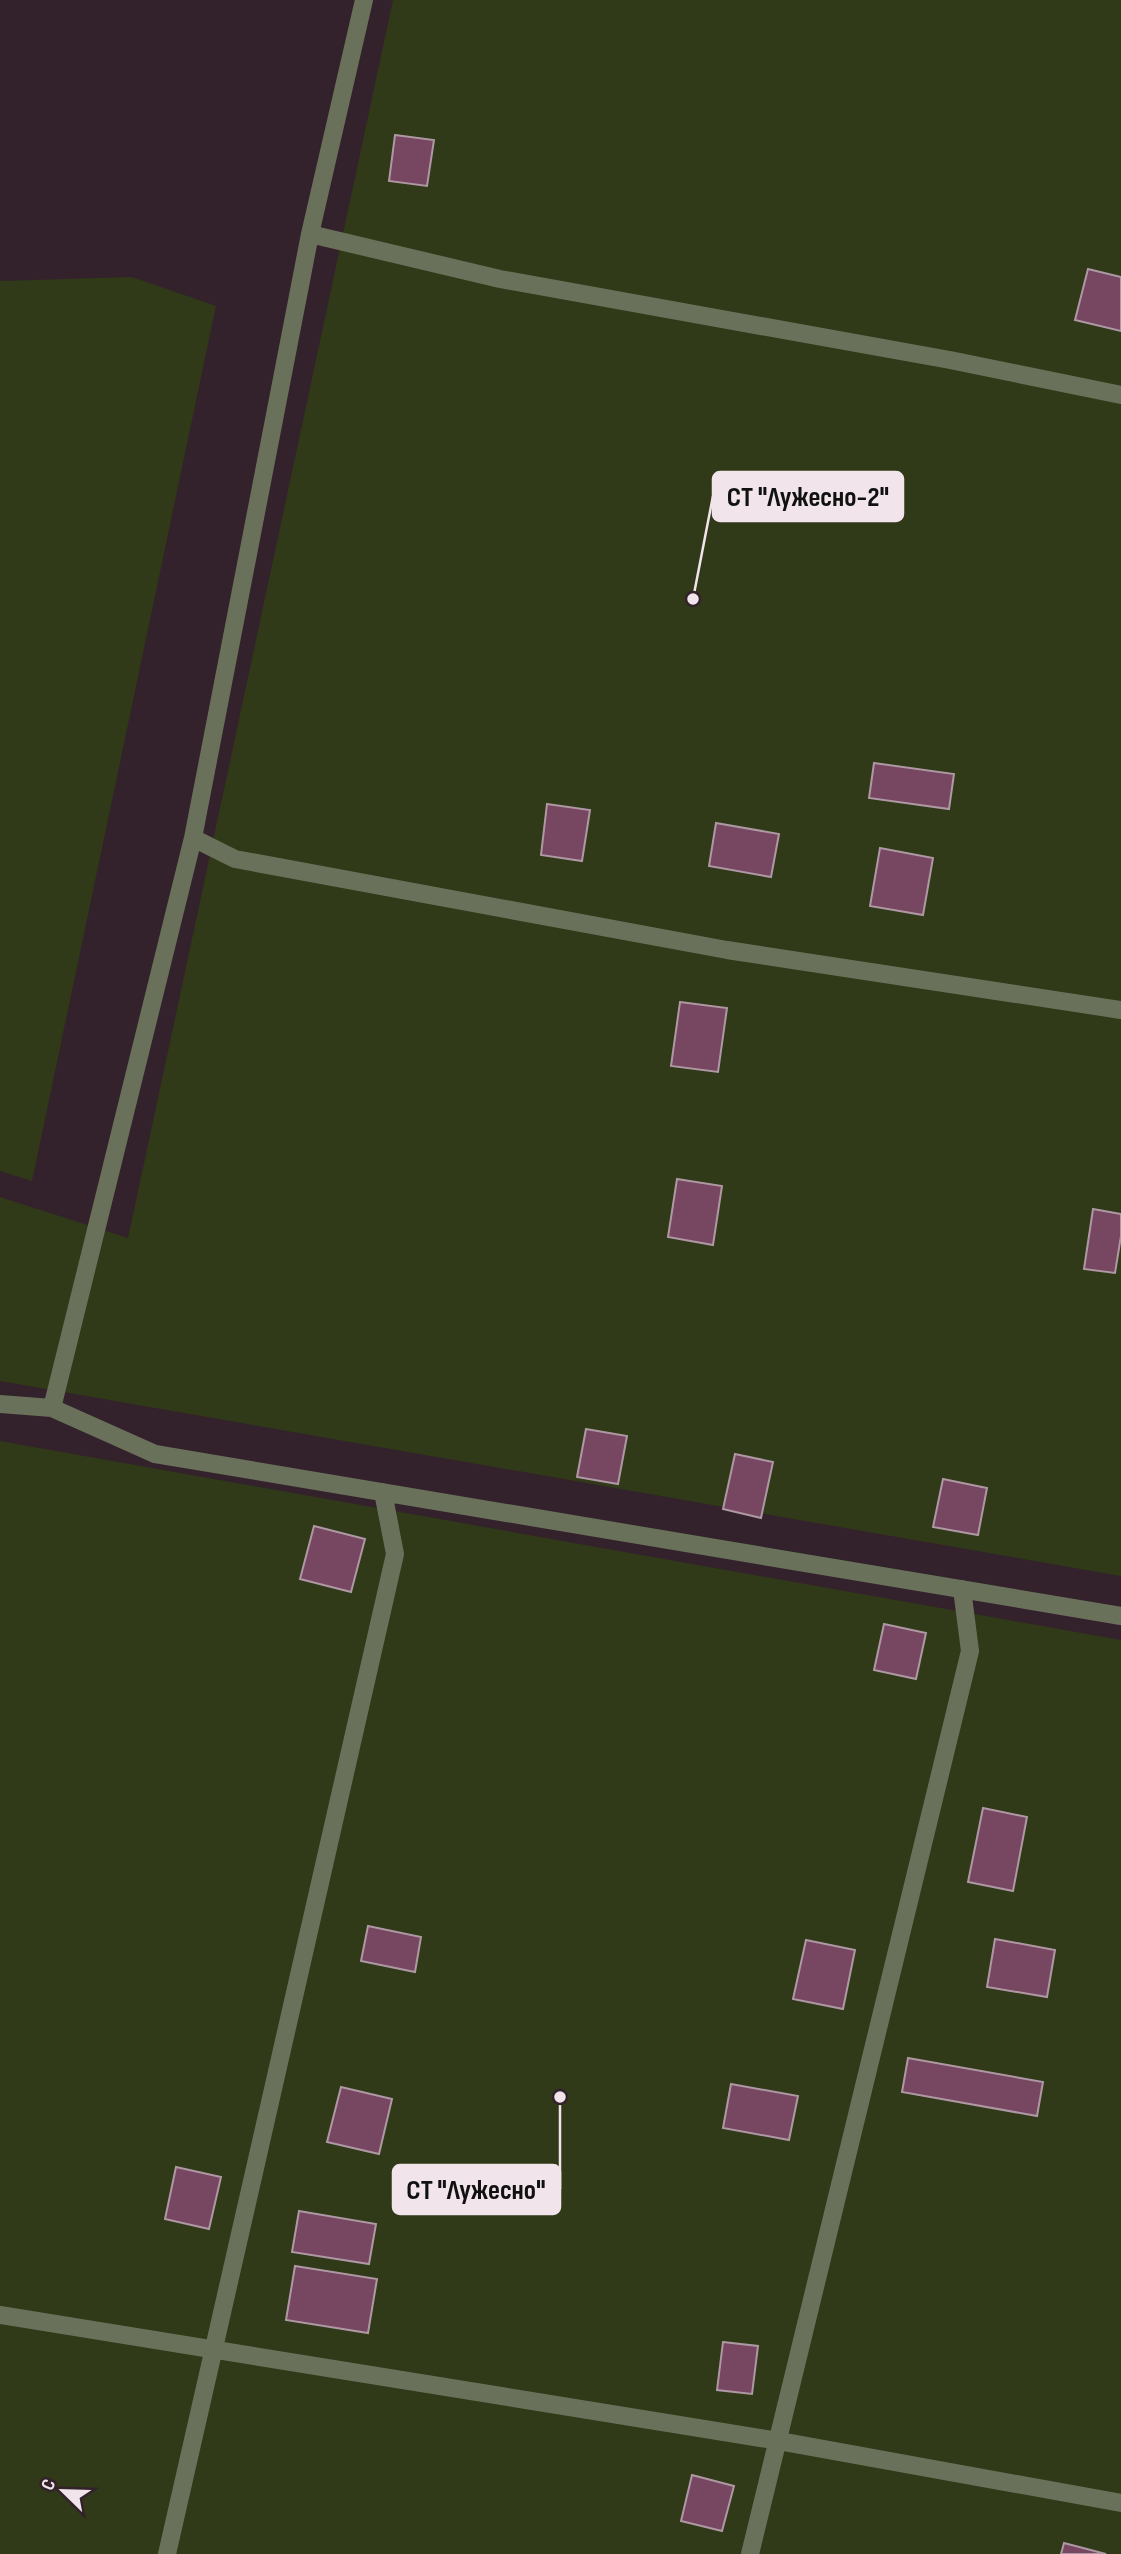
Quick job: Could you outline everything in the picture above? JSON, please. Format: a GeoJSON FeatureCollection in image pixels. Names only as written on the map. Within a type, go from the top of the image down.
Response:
{"type":"FeatureCollection","features":[{"type":"Feature","properties":{"kind":"lane"},"geometry":{"type":"LineString","coordinates":[[52,1408],[193,838],[310,234],[363,0]]}},
{"type":"Feature","properties":{"kind":"lane"},"geometry":{"type":"LineString","coordinates":[[310,234],[500,279],[950,360],[1121,395]]}},
{"type":"Feature","properties":{"kind":"lane"},"geometry":{"type":"LineString","coordinates":[[193,838],[234,859],[727,950],[1121,1010]]}},
{"type":"Feature","properties":{"kind":"lane"},"geometry":{"type":"LineString","coordinates":[[0,1404],[52,1408],[155,1454],[1121,1616]]}},
{"type":"Feature","properties":{"kind":"lane"},"geometry":{"type":"LineString","coordinates":[[167,2554],[395,1554],[383,1492]]}},
{"type":"Feature","properties":{"kind":"lane"},"geometry":{"type":"LineString","coordinates":[[750,2554],[970,1651],[962,1589]]}},
{"type":"Feature","properties":{"kind":"lane"},"geometry":{"type":"LineString","coordinates":[[0,2315],[779,2441],[1121,2503]]}},
{"type":"Feature","properties":{"kind":"green space"},"geometry":{"type":"Polygon","coordinates":[[[393,0],[1121,0],[1121,1576],[0,1381],[0,1197],[128,1238],[393,0]]]}},
{"type":"Feature","properties":{"kind":"green space"},"geometry":{"type":"Polygon","coordinates":[[[132,277],[216,306],[32,1181],[0,1171],[0,281],[132,277]]]}},
{"type":"Feature","properties":{"kind":"green space"},"geometry":{"type":"Polygon","coordinates":[[[0,1441],[1121,1640],[1121,2554],[0,2554],[0,1441]]]}},
{"type":"Feature","properties":{"kind":"building"},"geometry":{"type":"Polygon","coordinates":[[[395,135],[434,140],[427,186],[389,181],[395,135]]]}},
{"type":"Feature","properties":{"kind":"building"},"geometry":{"type":"Polygon","coordinates":[[[1088,269],[1121,277],[1121,331],[1075,320],[1088,269]]]}},
{"type":"Feature","properties":{"kind":"building"},"geometry":{"type":"Polygon","coordinates":[[[874,763],[954,774],[949,809],[869,798],[874,763]]]}},
{"type":"Feature","properties":{"kind":"building"},"geometry":{"type":"Polygon","coordinates":[[[547,804],[590,810],[582,861],[541,855],[547,804]]]}},
{"type":"Feature","properties":{"kind":"building"},"geometry":{"type":"Polygon","coordinates":[[[716,823],[779,834],[771,877],[709,866],[716,823]]]}},
{"type":"Feature","properties":{"kind":"building"},"geometry":{"type":"Polygon","coordinates":[[[880,848],[933,858],[923,915],[870,906],[880,848]]]}},
{"type":"Feature","properties":{"kind":"building"},"geometry":{"type":"Polygon","coordinates":[[[680,1002],[727,1008],[718,1072],[671,1066],[680,1002]]]}},
{"type":"Feature","properties":{"kind":"building"},"geometry":{"type":"Polygon","coordinates":[[[677,1179],[722,1186],[713,1245],[668,1237],[677,1179]]]}},
{"type":"Feature","properties":{"kind":"building"},"geometry":{"type":"Polygon","coordinates":[[[1093,1209],[1121,1214],[1121,1236],[1115,1273],[1084,1269],[1093,1209]]]}},
{"type":"Feature","properties":{"kind":"building"},"geometry":{"type":"Polygon","coordinates":[[[586,1429],[627,1436],[618,1484],[577,1477],[586,1429]]]}},
{"type":"Feature","properties":{"kind":"building"},"geometry":{"type":"Polygon","coordinates":[[[735,1454],[773,1462],[761,1518],[723,1509],[735,1454]]]}},
{"type":"Feature","properties":{"kind":"building"},"geometry":{"type":"Polygon","coordinates":[[[943,1479],[987,1488],[978,1535],[933,1527],[943,1479]]]}},
{"type":"Feature","properties":{"kind":"building"},"geometry":{"type":"Polygon","coordinates":[[[314,1526],[365,1539],[351,1592],[300,1579],[314,1526]]]}},
{"type":"Feature","properties":{"kind":"building"},"geometry":{"type":"Polygon","coordinates":[[[884,1624],[926,1633],[916,1679],[874,1670],[884,1624]]]}},
{"type":"Feature","properties":{"kind":"building"},"geometry":{"type":"Polygon","coordinates":[[[983,1808],[1027,1817],[1013,1891],[968,1882],[983,1808]]]}},
{"type":"Feature","properties":{"kind":"building"},"geometry":{"type":"Polygon","coordinates":[[[368,1926],[421,1937],[415,1972],[361,1961],[368,1926]]]}},
{"type":"Feature","properties":{"kind":"building"},"geometry":{"type":"Polygon","coordinates":[[[995,1939],[1055,1950],[1047,1997],[987,1987],[995,1939]]]}},
{"type":"Feature","properties":{"kind":"building"},"geometry":{"type":"Polygon","coordinates":[[[806,1940],[855,1950],[843,2009],[793,1999],[806,1940]]]}},
{"type":"Feature","properties":{"kind":"building"},"geometry":{"type":"Polygon","coordinates":[[[908,2058],[1043,2082],[1037,2116],[902,2092],[908,2058]]]}},
{"type":"Feature","properties":{"kind":"building"},"geometry":{"type":"Polygon","coordinates":[[[731,2084],[798,2096],[789,2140],[723,2128],[731,2084]]]}},
{"type":"Feature","properties":{"kind":"building"},"geometry":{"type":"Polygon","coordinates":[[[341,2087],[392,2099],[379,2154],[327,2142],[341,2087]]]}},
{"type":"Feature","properties":{"kind":"building"},"geometry":{"type":"Polygon","coordinates":[[[176,2167],[221,2177],[209,2229],[165,2219],[176,2167]]]}},
{"type":"Feature","properties":{"kind":"building"},"geometry":{"type":"Polygon","coordinates":[[[299,2211],[376,2224],[369,2264],[292,2252],[299,2211]]]}},
{"type":"Feature","properties":{"kind":"building"},"geometry":{"type":"Polygon","coordinates":[[[295,2266],[377,2279],[368,2333],[286,2320],[295,2266]]]}},
{"type":"Feature","properties":{"kind":"building"},"geometry":{"type":"Polygon","coordinates":[[[723,2342],[758,2346],[752,2394],[717,2390],[723,2342]]]}},
{"type":"Feature","properties":{"kind":"building"},"geometry":{"type":"Polygon","coordinates":[[[692,2475],[734,2486],[722,2531],[681,2521],[692,2475]]]}},
{"type":"Feature","properties":{"kind":"building"},"geometry":{"type":"Polygon","coordinates":[[[1064,2543],[1106,2554],[1061,2554],[1064,2543]]]}},
{"type":"Feature","properties":{"kind":"place","name":"СТ \"Лужесно-2\""},"geometry":{"type":"Point","coordinates":[693,599]}},
{"type":"Feature","properties":{"kind":"place","name":"СТ \"Лужесно\""},"geometry":{"type":"Point","coordinates":[560,2097]}}]}
